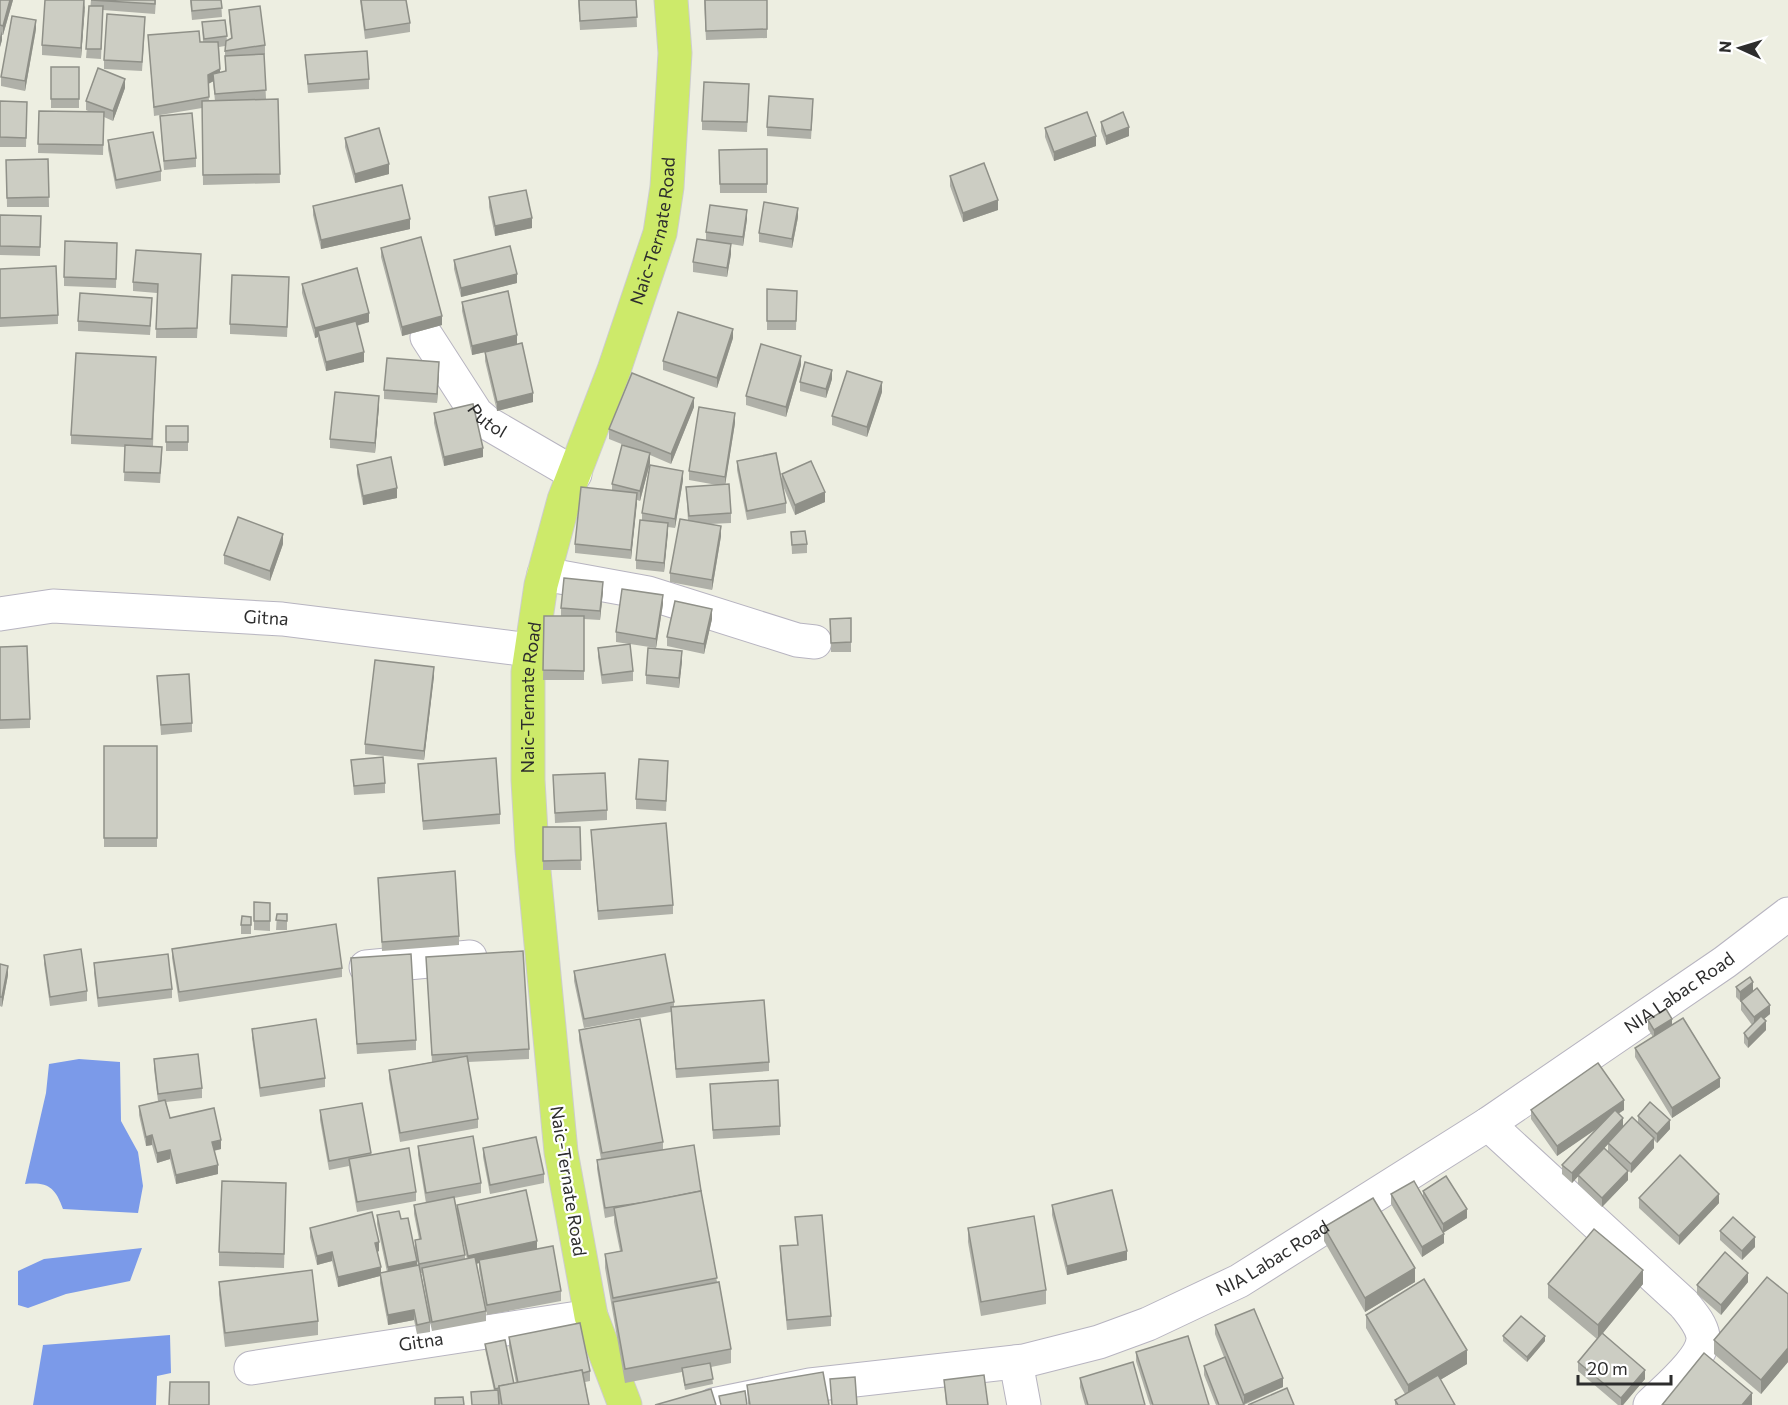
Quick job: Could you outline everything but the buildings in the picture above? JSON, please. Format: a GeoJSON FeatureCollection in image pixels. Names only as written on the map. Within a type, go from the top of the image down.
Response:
{"type":"FeatureCollection","features":[{"type":"Feature","properties":{"kind":"main road","name":"Naic-Ternate Road"},"geometry":{"type":"LineString","coordinates":[[625,1405],[591,1316],[521,952],[528,780],[527,697],[530,650],[544,574],[564,500],[632,318],[660,233],[667,188],[675,52],[671,0]]}},
{"type":"Feature","properties":{"kind":"street","name":"Putol"},"geometry":{"type":"LineString","coordinates":[[427,337],[476,413],[489,424],[575,474]]}},
{"type":"Feature","properties":{"kind":"street"},"geometry":{"type":"LineString","coordinates":[[544,574],[648,593],[797,640],[815,642]]}},
{"type":"Feature","properties":{"kind":"street","name":"Gitna"},"geometry":{"type":"LineString","coordinates":[[0,614],[53,606],[282,619],[530,650]]}},
{"type":"Feature","properties":{"kind":"street","name":"NIA Labac Road"},"geometry":{"type":"LineString","coordinates":[[714,1405],[810,1385],[1016,1362],[1055,1355],[1148,1324],[1239,1281],[1488,1124],[1725,962],[1788,914]]}},
{"type":"Feature","properties":{"kind":"street"},"geometry":{"type":"LineString","coordinates":[[363,967],[521,952]]}},
{"type":"Feature","properties":{"kind":"street"},"geometry":{"type":"LineString","coordinates":[[1488,1124],[1684,1304],[1701,1329],[1703,1341],[1694,1359],[1650,1405]]}},
{"type":"Feature","properties":{"kind":"street","name":"Gitna"},"geometry":{"type":"LineString","coordinates":[[251,1368],[591,1316]]}},
{"type":"Feature","properties":{"kind":"street"},"geometry":{"type":"LineString","coordinates":[[1016,1362],[1024,1405]]}},
{"type":"Feature","properties":{"kind":"water"},"geometry":{"type":"Polygon","coordinates":[[[79,1059],[120,1062],[121,1121],[138,1152],[143,1186],[138,1213],[63,1209],[54,1191],[50,1188],[40,1184],[25,1184],[46,1093],[49,1064],[79,1059]]]}},
{"type":"Feature","properties":{"kind":"water"},"geometry":{"type":"Polygon","coordinates":[[[142,1248],[130,1281],[66,1294],[28,1308],[18,1305],[18,1271],[44,1259],[142,1248]]]}},
{"type":"Feature","properties":{"kind":"water"},"geometry":{"type":"Polygon","coordinates":[[[170,1335],[171,1373],[157,1376],[156,1405],[33,1405],[43,1345],[170,1335]]]}}]}
